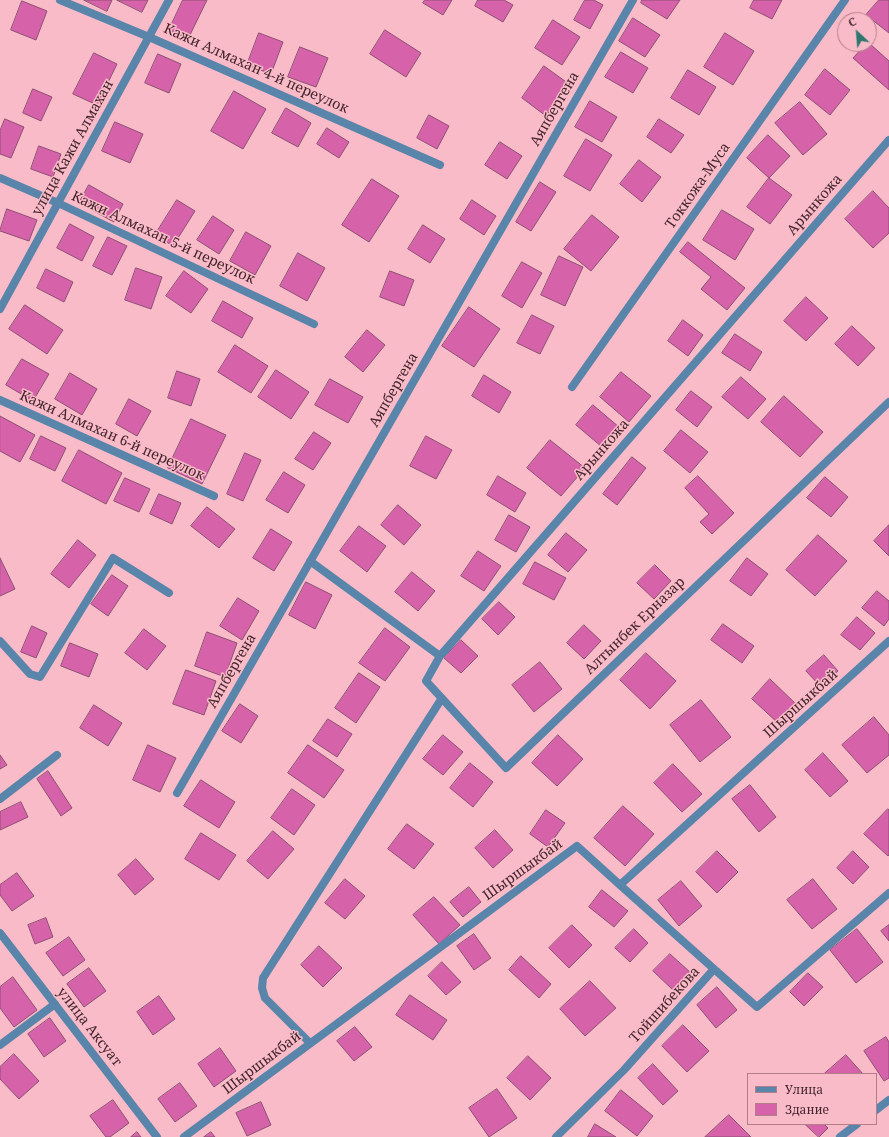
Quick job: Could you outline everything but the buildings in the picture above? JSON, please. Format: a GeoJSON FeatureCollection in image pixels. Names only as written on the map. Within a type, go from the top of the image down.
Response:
{"type":"FeatureCollection","features":[{"type":"Feature","properties":{"kind":"street","name":"Кажи Алмахан 4-й переулок"},"geometry":{"type":"LineString","coordinates":[[60,0],[149,37],[440,165]]}},
{"type":"Feature","properties":{"kind":"street","name":"улица Кажи Алмахан"},"geometry":{"type":"LineString","coordinates":[[0,309],[169,0]]}},
{"type":"Feature","properties":{"kind":"street","name":"Аяпбергена"},"geometry":{"type":"LineString","coordinates":[[177,793],[633,0]]}},
{"type":"Feature","properties":{"kind":"street","name":"Токкожа-Муса"},"geometry":{"type":"LineString","coordinates":[[572,387],[845,0]]}},
{"type":"Feature","properties":{"kind":"street","name":"Арынкожа"},"geometry":{"type":"LineString","coordinates":[[440,656],[889,140]]}},
{"type":"Feature","properties":{"kind":"street","name":"Кажи Алмахан 5-й переулок"},"geometry":{"type":"LineString","coordinates":[[0,178],[58,203],[314,324]]}},
{"type":"Feature","properties":{"kind":"street","name":"Кажи Алмахан 6-й переулок"},"geometry":{"type":"LineString","coordinates":[[0,400],[214,496]]}},
{"type":"Feature","properties":{"kind":"street","name":"Алтынбек Ерназар"},"geometry":{"type":"LineString","coordinates":[[440,656],[426,681],[506,768],[889,402]]}},
{"type":"Feature","properties":{"kind":"street"},"geometry":{"type":"LineString","coordinates":[[0,641],[30,674],[40,676],[113,558],[169,593]]}},
{"type":"Feature","properties":{"kind":"street"},"geometry":{"type":"LineString","coordinates":[[310,561],[440,656]]}},
{"type":"Feature","properties":{"kind":"street","name":"Шыршыкбай"},"geometry":{"type":"LineString","coordinates":[[184,1137],[577,846],[620,886],[889,641]]}},
{"type":"Feature","properties":{"kind":"street"},"geometry":{"type":"LineString","coordinates":[[310,1043],[265,998],[262,988],[263,978],[442,698]]}},
{"type":"Feature","properties":{"kind":"street"},"geometry":{"type":"LineString","coordinates":[[0,800],[57,756]]}},
{"type":"Feature","properties":{"kind":"street"},"geometry":{"type":"LineString","coordinates":[[620,886],[714,969]]}},
{"type":"Feature","properties":{"kind":"street","name":"Тойшибекова"},"geometry":{"type":"LineString","coordinates":[[556,1137],[624,1070],[714,969],[757,1007],[889,893]]}},
{"type":"Feature","properties":{"kind":"street","name":"улица Аксуат"},"geometry":{"type":"LineString","coordinates":[[0,933],[157,1137]]}},
{"type":"Feature","properties":{"kind":"street"},"geometry":{"type":"LineString","coordinates":[[0,1045],[55,1004]]}},
{"type":"Feature","properties":{"kind":"street"},"geometry":{"type":"LineString","coordinates":[[877,1109],[889,1100]]}},
{"type":"Feature","properties":{"kind":"street"},"geometry":{"type":"LineString","coordinates":[[840,1137],[856,1125]]}}]}
